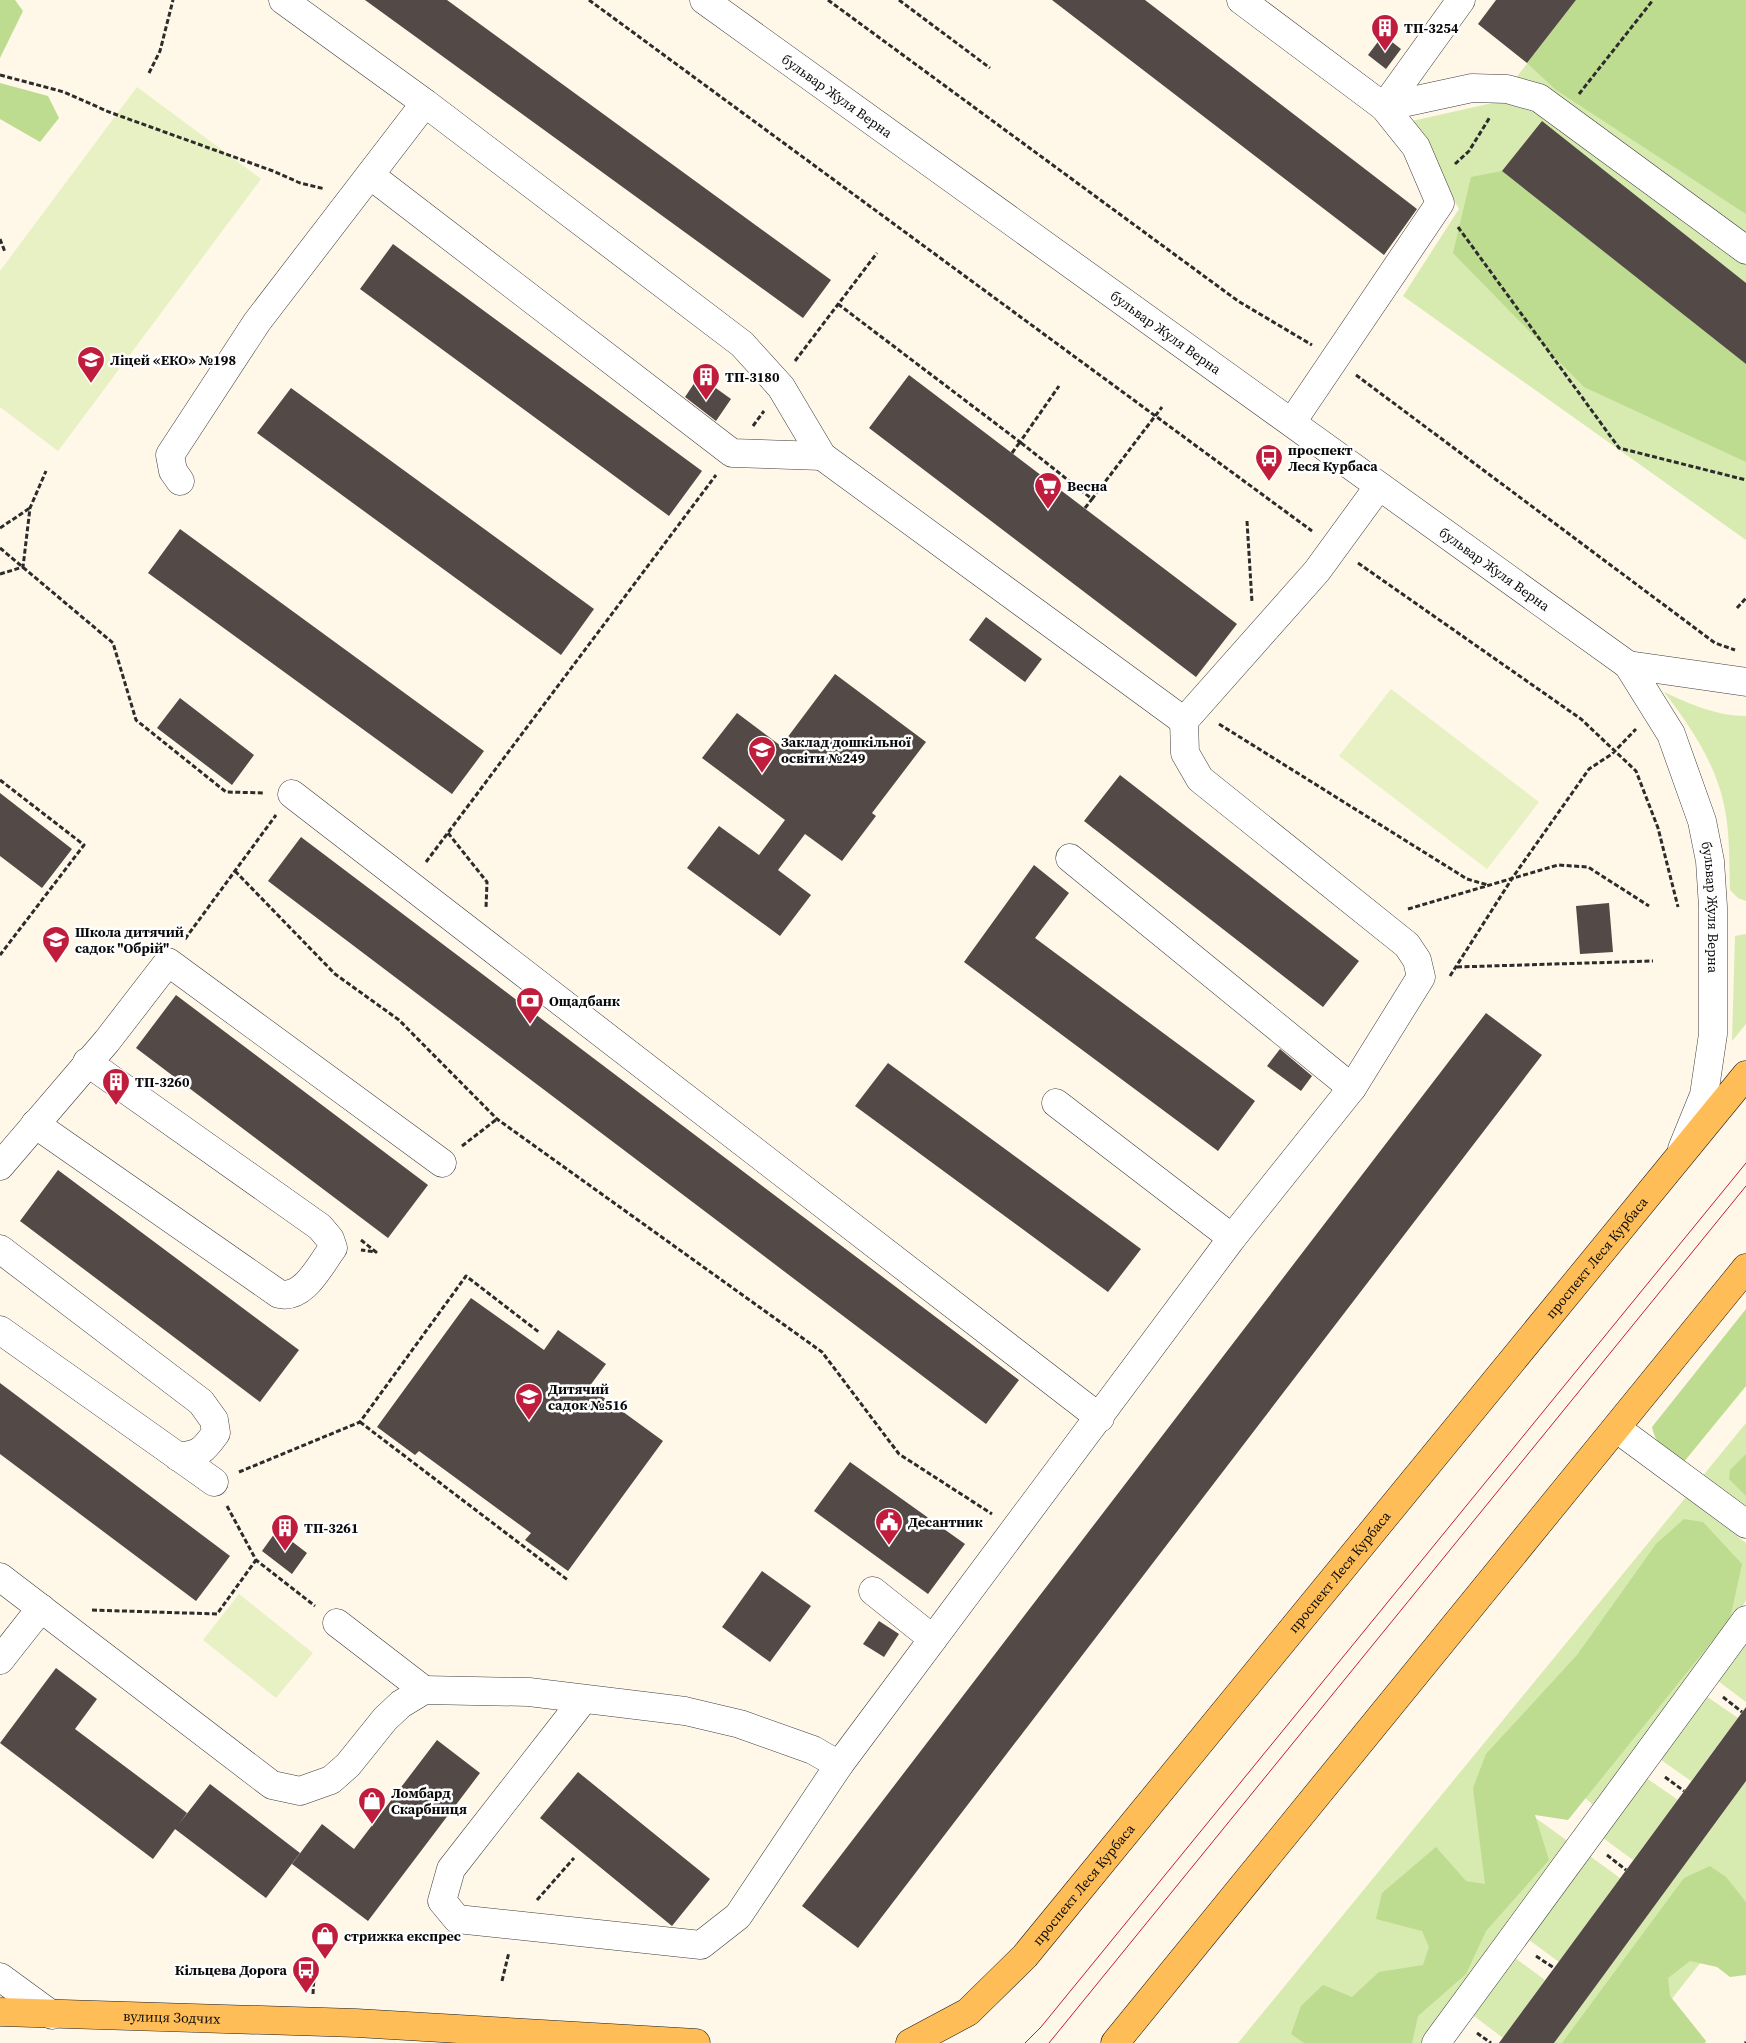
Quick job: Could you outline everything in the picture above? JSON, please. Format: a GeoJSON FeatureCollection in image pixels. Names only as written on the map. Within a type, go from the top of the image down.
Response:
{"type":"FeatureCollection","features":[{"type":"Feature","properties":{"kind":"main road","name":"проспект Леся Курбаса"},"geometry":{"type":"LineString","coordinates":[[910,2043],[968,2012],[1025,1956],[1746,1075]]}},
{"type":"Feature","properties":{"kind":"main road"},"geometry":{"type":"LineString","coordinates":[[1115,2043],[1130,2031],[1746,1268]]}},
{"type":"Feature","properties":{"kind":"main road","name":"вулиця Зодчих"},"geometry":{"type":"LineString","coordinates":[[0,2012],[356,2023]]}},
{"type":"Feature","properties":{"kind":"main road"},"geometry":{"type":"LineString","coordinates":[[322,2043],[329,2036],[356,2023],[696,2043]]}},
{"type":"Feature","properties":{"kind":"street"},"geometry":{"type":"LineString","coordinates":[[283,0],[425,103],[742,344],[781,387],[822,456],[1190,715]]}},
{"type":"Feature","properties":{"kind":"street","name":"бульвар Жуля Верна"},"geometry":{"type":"LineString","coordinates":[[704,0],[1628,665],[1671,734],[1702,821],[1710,862],[1714,907],[1713,1034],[1704,1095],[1677,1160]]}},
{"type":"Feature","properties":{"kind":"street"},"geometry":{"type":"LineString","coordinates":[[1241,0],[1384,107],[1416,147],[1437,194],[1292,422]]}},
{"type":"Feature","properties":{"kind":"street"},"geometry":{"type":"LineString","coordinates":[[1384,107],[1461,0]]}},
{"type":"Feature","properties":{"kind":"street"},"geometry":{"type":"LineString","coordinates":[[1384,107],[1472,88],[1507,89],[1539,98],[1746,250]]}},
{"type":"Feature","properties":{"kind":"street"},"geometry":{"type":"LineString","coordinates":[[180,481],[173,471],[170,455],[257,322],[425,103]]}},
{"type":"Feature","properties":{"kind":"street"},"geometry":{"type":"LineString","coordinates":[[370,175],[732,453],[822,456]]}},
{"type":"Feature","properties":{"kind":"street"},"geometry":{"type":"LineString","coordinates":[[583,1700],[451,1869],[442,1901],[457,1918],[701,1944],[738,1916],[839,1765],[1100,1418],[1232,1238],[1352,1088],[1422,977],[1417,960],[1407,945],[1200,779],[1184,753],[1190,715],[1317,571],[1379,486]]}},
{"type":"Feature","properties":{"kind":"street","name":"бульвар Жуля Верна"},"geometry":{"type":"LineString","coordinates":[[1628,665],[1746,682]]}},
{"type":"Feature","properties":{"kind":"street"},"geometry":{"type":"LineString","coordinates":[[292,794],[1100,1418]]}},
{"type":"Feature","properties":{"kind":"street"},"geometry":{"type":"LineString","coordinates":[[1070,858],[1352,1088]]}},
{"type":"Feature","properties":{"kind":"street"},"geometry":{"type":"LineString","coordinates":[[0,1166],[168,962],[442,1162]]}},
{"type":"Feature","properties":{"kind":"street"},"geometry":{"type":"LineString","coordinates":[[35,1124],[279,1294],[289,1296],[300,1292],[333,1248],[330,1239],[320,1227],[87,1062]]}},
{"type":"Feature","properties":{"kind":"street"},"geometry":{"type":"LineString","coordinates":[[1056,1102],[1232,1238]]}},
{"type":"Feature","properties":{"kind":"street"},"geometry":{"type":"LineString","coordinates":[[0,1249],[201,1402],[214,1420],[216,1433],[205,1448],[196,1455],[178,1457]]}},
{"type":"Feature","properties":{"kind":"street"},"geometry":{"type":"LineString","coordinates":[[0,1330],[214,1482]]}},
{"type":"Feature","properties":{"kind":"street"},"geometry":{"type":"LineString","coordinates":[[1616,1428],[1746,1524]]}},
{"type":"Feature","properties":{"kind":"street"},"geometry":{"type":"LineString","coordinates":[[0,1577],[272,1785],[300,1791],[331,1780],[348,1765],[385,1719],[401,1704],[424,1690],[529,1692],[685,1711],[740,1724],[813,1750],[839,1765]]}},
{"type":"Feature","properties":{"kind":"street"},"geometry":{"type":"LineString","coordinates":[[873,1591],[933,1639]]}},
{"type":"Feature","properties":{"kind":"street"},"geometry":{"type":"LineString","coordinates":[[0,1660],[41,1608]]}},
{"type":"Feature","properties":{"kind":"street"},"geometry":{"type":"LineString","coordinates":[[1436,2043],[1746,1620]]}},
{"type":"Feature","properties":{"kind":"street"},"geometry":{"type":"LineString","coordinates":[[337,1623],[424,1690]]}},
{"type":"Feature","properties":{"kind":"street"},"geometry":{"type":"LineString","coordinates":[[0,1978],[52,2015]]}},
{"type":"Feature","properties":{"kind":"path"},"geometry":{"type":"LineString","coordinates":[[149,73],[160,51],[172,0]]}},
{"type":"Feature","properties":{"kind":"path"},"geometry":{"type":"LineString","coordinates":[[590,0],[1334,547],[1581,719],[1636,771],[1658,828],[1678,907]]}},
{"type":"Feature","properties":{"kind":"path"},"geometry":{"type":"LineString","coordinates":[[828,0],[1238,301],[1333,358],[1715,643],[1738,651]]}},
{"type":"Feature","properties":{"kind":"path"},"geometry":{"type":"LineString","coordinates":[[899,0],[990,68]]}},
{"type":"Feature","properties":{"kind":"path"},"geometry":{"type":"LineString","coordinates":[[1563,116],[1652,0]]}},
{"type":"Feature","properties":{"kind":"path"},"geometry":{"type":"LineString","coordinates":[[0,75],[64,92],[109,112],[273,171],[300,183],[327,190]]}},
{"type":"Feature","properties":{"kind":"path"},"geometry":{"type":"LineString","coordinates":[[1507,89],[1469,151],[1437,194],[1619,448],[1746,480]]}},
{"type":"Feature","properties":{"kind":"path"},"geometry":{"type":"LineString","coordinates":[[0,238],[6,252]]}},
{"type":"Feature","properties":{"kind":"path"},"geometry":{"type":"LineString","coordinates":[[409,884],[781,387],[792,364],[877,253]]}},
{"type":"Feature","properties":{"kind":"path"},"geometry":{"type":"LineString","coordinates":[[838,304],[1092,499]]}},
{"type":"Feature","properties":{"kind":"path"},"geometry":{"type":"LineString","coordinates":[[1012,453],[1059,386]]}},
{"type":"Feature","properties":{"kind":"path"},"geometry":{"type":"LineString","coordinates":[[1084,508],[1162,407]]}},
{"type":"Feature","properties":{"kind":"path"},"geometry":{"type":"LineString","coordinates":[[23,567],[30,508],[46,471]]}},
{"type":"Feature","properties":{"kind":"path"},"geometry":{"type":"LineString","coordinates":[[0,528],[30,508]]}},
{"type":"Feature","properties":{"kind":"path"},"geometry":{"type":"LineString","coordinates":[[1247,521],[1252,608]]}},
{"type":"Feature","properties":{"kind":"path"},"geometry":{"type":"LineString","coordinates":[[0,548],[114,643],[136,720],[226,792],[292,794]]}},
{"type":"Feature","properties":{"kind":"path"},"geometry":{"type":"LineString","coordinates":[[0,574],[23,567]]}},
{"type":"Feature","properties":{"kind":"path"},"geometry":{"type":"LineString","coordinates":[[1737,608],[1746,598]]}},
{"type":"Feature","properties":{"kind":"path"},"geometry":{"type":"LineString","coordinates":[[1416,986],[1444,986],[1513,877],[1590,769],[1615,752],[1654,708]]}},
{"type":"Feature","properties":{"kind":"path"},"geometry":{"type":"LineString","coordinates":[[1190,715],[1467,879],[1488,885]]}},
{"type":"Feature","properties":{"kind":"path"},"geometry":{"type":"LineString","coordinates":[[0,780],[84,845],[0,955]]}},
{"type":"Feature","properties":{"kind":"path"},"geometry":{"type":"LineString","coordinates":[[168,962],[292,794]]}},
{"type":"Feature","properties":{"kind":"path"},"geometry":{"type":"LineString","coordinates":[[448,832],[487,882],[486,944]]}},
{"type":"Feature","properties":{"kind":"path"},"geometry":{"type":"LineString","coordinates":[[1375,919],[1558,865],[1588,867],[1650,906]]}},
{"type":"Feature","properties":{"kind":"path"},"geometry":{"type":"LineString","coordinates":[[235,871],[335,974],[398,1020],[497,1119],[822,1352],[899,1454],[1016,1529]]}},
{"type":"Feature","properties":{"kind":"path"},"geometry":{"type":"LineString","coordinates":[[1456,967],[1653,961]]}},
{"type":"Feature","properties":{"kind":"path"},"geometry":{"type":"LineString","coordinates":[[442,1162],[497,1119]]}},
{"type":"Feature","properties":{"kind":"path"},"geometry":{"type":"LineString","coordinates":[[245,1470],[360,1422],[466,1276],[540,1333]]}},
{"type":"Feature","properties":{"kind":"path"},"geometry":{"type":"LineString","coordinates":[[360,1422],[569,1581]]}},
{"type":"Feature","properties":{"kind":"path"},"geometry":{"type":"LineString","coordinates":[[214,1482],[256,1560],[337,1623]]}},
{"type":"Feature","properties":{"kind":"path"},"geometry":{"type":"LineString","coordinates":[[90,1610],[217,1614],[256,1560]]}},
{"type":"Feature","properties":{"kind":"green space"},"geometry":{"type":"Polygon","coordinates":[[[0,0],[15,0],[23,11],[0,58],[0,0]]]}},
{"type":"Feature","properties":{"kind":"green space"},"geometry":{"type":"Polygon","coordinates":[[[1576,0],[1746,0],[1746,214],[1556,90],[1527,63],[1576,0]]]}},
{"type":"Feature","properties":{"kind":"green space"},"geometry":{"type":"Polygon","coordinates":[[[1577,0],[1746,0],[1746,540],[1403,296],[1459,209],[1412,121],[1497,102],[1577,0]]]}},
{"type":"Feature","properties":{"kind":"green space"},"geometry":{"type":"Polygon","coordinates":[[[0,83],[48,96],[59,118],[40,142],[0,119],[0,83]]]}},
{"type":"Feature","properties":{"kind":"green space"},"geometry":{"type":"Polygon","coordinates":[[[137,87],[261,179],[58,451],[0,407],[0,271],[137,87]]]}},
{"type":"Feature","properties":{"kind":"green space"},"geometry":{"type":"Polygon","coordinates":[[[1502,171],[1746,364],[1746,462],[1584,387],[1453,253],[1471,177],[1502,171]]]}},
{"type":"Feature","properties":{"kind":"green space"},"geometry":{"type":"Polygon","coordinates":[[[1391,689],[1539,802],[1487,869],[1339,756],[1391,689]]]}},
{"type":"Feature","properties":{"kind":"green space"},"geometry":{"type":"Polygon","coordinates":[[[1664,692],[1714,712],[1746,716],[1746,901],[1738,898],[1730,890],[1727,820],[1716,778],[1702,747],[1664,692]]]}},
{"type":"Feature","properties":{"kind":"green space"},"geometry":{"type":"Polygon","coordinates":[[[1746,934],[1746,1024],[1732,1041],[1735,936],[1746,934]]]}},
{"type":"Feature","properties":{"kind":"green space"},"geometry":{"type":"Polygon","coordinates":[[[1746,1309],[1746,1386],[1683,1463],[1660,1444],[1652,1427],[1746,1309]]]}},
{"type":"Feature","properties":{"kind":"green space"},"geometry":{"type":"Polygon","coordinates":[[[1746,1423],[1746,1514],[1701,1478],[1746,1423]]]}},
{"type":"Feature","properties":{"kind":"green space"},"geometry":{"type":"Polygon","coordinates":[[[1746,1454],[1746,1496],[1729,1479],[1730,1470],[1746,1454]]]}},
{"type":"Feature","properties":{"kind":"green space"},"geometry":{"type":"Polygon","coordinates":[[[1686,1497],[1746,1543],[1746,1600],[1741,1610],[1597,1808],[1579,1793],[1515,1803],[1569,1842],[1422,2043],[1238,2043],[1686,1497]]]}},
{"type":"Feature","properties":{"kind":"green space"},"geometry":{"type":"Polygon","coordinates":[[[1684,1519],[1703,1522],[1742,1564],[1730,1619],[1568,1820],[1535,1815],[1549,1860],[1486,1931],[1466,1974],[1418,2016],[1412,2043],[1304,2043],[1291,2034],[1301,2006],[1323,1985],[1352,1997],[1379,1972],[1423,1965],[1429,1947],[1422,1931],[1376,1919],[1382,1893],[1436,1847],[1466,1881],[1485,1884],[1473,1788],[1486,1754],[1577,1655],[1656,1544],[1684,1519]]]}},
{"type":"Feature","properties":{"kind":"green space"},"geometry":{"type":"Polygon","coordinates":[[[239,1594],[313,1653],[276,1698],[203,1640],[239,1594]]]}},
{"type":"Feature","properties":{"kind":"green space"},"geometry":{"type":"Polygon","coordinates":[[[1746,1635],[1746,1702],[1714,1678],[1746,1635]]]}},
{"type":"Feature","properties":{"kind":"green space"},"geometry":{"type":"Polygon","coordinates":[[[1703,1694],[1738,1718],[1691,1781],[1657,1757],[1703,1694]]]}},
{"type":"Feature","properties":{"kind":"green space"},"geometry":{"type":"Polygon","coordinates":[[[1642,1775],[1678,1800],[1633,1860],[1599,1835],[1642,1775]]]}},
{"type":"Feature","properties":{"kind":"green space"},"geometry":{"type":"Polygon","coordinates":[[[1746,1781],[1746,1942],[1728,1928],[1640,2039],[1644,2043],[1554,2043],[1746,1781]]]}},
{"type":"Feature","properties":{"kind":"green space"},"geometry":{"type":"Polygon","coordinates":[[[1587,1854],[1620,1878],[1559,1962],[1525,1937],[1587,1854]]]}},
{"type":"Feature","properties":{"kind":"green space"},"geometry":{"type":"Polygon","coordinates":[[[1710,1866],[1726,1877],[1746,1902],[1746,1975],[1730,1977],[1717,1967],[1690,1961],[1668,1978],[1670,1996],[1706,2041],[1705,2043],[1562,2043],[1684,1878],[1710,1866]]]}},
{"type":"Feature","properties":{"kind":"green space"},"geometry":{"type":"Polygon","coordinates":[[[1511,1955],[1545,1980],[1503,2038],[1470,2013],[1511,1955]]]}},
{"type":"Feature","properties":{"kind":"building"},"geometry":{"type":"Polygon","coordinates":[[[365,0],[447,0],[831,280],[803,318],[365,0]]]}},
{"type":"Feature","properties":{"kind":"building"},"geometry":{"type":"Polygon","coordinates":[[[1052,0],[1145,0],[1417,209],[1384,255],[1052,0]]]}},
{"type":"Feature","properties":{"kind":"building"},"geometry":{"type":"Polygon","coordinates":[[[1496,0],[1576,0],[1527,63],[1478,24],[1496,0]]]}},
{"type":"Feature","properties":{"kind":"building","name":"ТП-3254"},"geometry":{"type":"Polygon","coordinates":[[[1383,35],[1401,49],[1386,69],[1368,55],[1383,35]]]}},
{"type":"Feature","properties":{"kind":"building"},"geometry":{"type":"Polygon","coordinates":[[[1542,121],[1746,283],[1746,364],[1502,171],[1542,121]]]}},
{"type":"Feature","properties":{"kind":"building"},"geometry":{"type":"Polygon","coordinates":[[[393,244],[702,471],[669,516],[360,289],[393,244]]]}},
{"type":"Feature","properties":{"kind":"building"},"geometry":{"type":"Polygon","coordinates":[[[909,375],[1237,624],[1196,677],[869,428],[909,375]]]}},
{"type":"Feature","properties":{"kind":"building","name":"ТП-3180"},"geometry":{"type":"Polygon","coordinates":[[[699,376],[731,399],[716,421],[685,397],[699,376]]]}},
{"type":"Feature","properties":{"kind":"building"},"geometry":{"type":"Polygon","coordinates":[[[291,388],[594,609],[561,655],[257,433],[291,388]]]}},
{"type":"Feature","properties":{"kind":"building"},"geometry":{"type":"Polygon","coordinates":[[[180,529],[484,751],[452,794],[148,573],[180,529]]]}},
{"type":"Feature","properties":{"kind":"building"},"geometry":{"type":"Polygon","coordinates":[[[986,617],[1042,659],[1025,682],[969,640],[986,617]]]}},
{"type":"Feature","properties":{"kind":"building"},"geometry":{"type":"Polygon","coordinates":[[[835,674],[926,742],[872,813],[876,816],[842,861],[805,834],[778,870],[811,895],[780,936],[687,868],[719,826],[759,855],[785,820],[702,758],[737,713],[781,746],[835,674]]]}},
{"type":"Feature","properties":{"kind":"building"},"geometry":{"type":"Polygon","coordinates":[[[180,698],[254,755],[232,785],[157,728],[180,698]]]}},
{"type":"Feature","properties":{"kind":"building"},"geometry":{"type":"Polygon","coordinates":[[[1120,775],[1359,961],[1323,1007],[1084,821],[1120,775]]]}},
{"type":"Feature","properties":{"kind":"building"},"geometry":{"type":"Polygon","coordinates":[[[0,793],[72,849],[42,888],[0,856],[0,793]]]}},
{"type":"Feature","properties":{"kind":"building"},"geometry":{"type":"Polygon","coordinates":[[[301,837],[1019,1380],[986,1424],[268,881],[301,837]]]}},
{"type":"Feature","properties":{"kind":"building"},"geometry":{"type":"Polygon","coordinates":[[[1034,865],[1069,893],[1035,938],[1255,1101],[1218,1151],[964,962],[1034,865]]]}},
{"type":"Feature","properties":{"kind":"building"},"geometry":{"type":"Polygon","coordinates":[[[1609,903],[1613,952],[1580,954],[1576,906],[1609,903]]]}},
{"type":"Feature","properties":{"kind":"building"},"geometry":{"type":"Polygon","coordinates":[[[176,995],[428,1185],[388,1238],[136,1048],[176,995]]]}},
{"type":"Feature","properties":{"kind":"building"},"geometry":{"type":"Polygon","coordinates":[[[1486,1013],[1542,1055],[858,1948],[802,1906],[1486,1013]]]}},
{"type":"Feature","properties":{"kind":"building"},"geometry":{"type":"Polygon","coordinates":[[[1280,1049],[1312,1076],[1301,1091],[1267,1066],[1280,1049]]]}},
{"type":"Feature","properties":{"kind":"building"},"geometry":{"type":"Polygon","coordinates":[[[888,1063],[1141,1249],[1108,1292],[855,1106],[888,1063]]]}},
{"type":"Feature","properties":{"kind":"building"},"geometry":{"type":"Polygon","coordinates":[[[58,1170],[299,1350],[260,1402],[20,1221],[58,1170]]]}},
{"type":"Feature","properties":{"kind":"building"},"geometry":{"type":"Polygon","coordinates":[[[471,1298],[544,1350],[558,1330],[606,1364],[589,1387],[663,1441],[568,1571],[525,1540],[531,1533],[419,1451],[415,1455],[377,1427],[471,1298]]]}},
{"type":"Feature","properties":{"kind":"building"},"geometry":{"type":"Polygon","coordinates":[[[0,1383],[230,1556],[196,1601],[0,1454],[0,1383]]]}},
{"type":"Feature","properties":{"kind":"building"},"geometry":{"type":"Polygon","coordinates":[[[850,1462],[965,1544],[928,1594],[814,1511],[850,1462]]]}},
{"type":"Feature","properties":{"kind":"building","name":"ТП-3261"},"geometry":{"type":"Polygon","coordinates":[[[277,1530],[307,1553],[292,1574],[262,1551],[277,1530]]]}},
{"type":"Feature","properties":{"kind":"building"},"geometry":{"type":"Polygon","coordinates":[[[762,1571],[811,1606],[770,1662],[722,1627],[762,1571]]]}},
{"type":"Feature","properties":{"kind":"building"},"geometry":{"type":"Polygon","coordinates":[[[879,1621],[899,1634],[884,1657],[863,1644],[879,1621]]]}},
{"type":"Feature","properties":{"kind":"building"},"geometry":{"type":"Polygon","coordinates":[[[56,1668],[97,1699],[75,1729],[187,1813],[153,1859],[0,1743],[56,1668]]]}},
{"type":"Feature","properties":{"kind":"building"},"geometry":{"type":"Polygon","coordinates":[[[1746,1707],[1746,1781],[1554,2043],[1499,2043],[1746,1707]]]}},
{"type":"Feature","properties":{"kind":"building"},"geometry":{"type":"Polygon","coordinates":[[[437,1740],[480,1773],[368,1921],[292,1864],[322,1824],[354,1849],[437,1740]]]}},
{"type":"Feature","properties":{"kind":"building"},"geometry":{"type":"Polygon","coordinates":[[[578,1772],[710,1879],[672,1926],[540,1818],[578,1772]]]}},
{"type":"Feature","properties":{"kind":"building"},"geometry":{"type":"Polygon","coordinates":[[[210,1784],[300,1853],[266,1898],[175,1829],[210,1784]]]}},
{"type":"Feature","properties":{"kind":"tram line"},"geometry":{"type":"LineString","coordinates":[[1025,2043],[1041,2027],[1746,1163]]}},
{"type":"Feature","properties":{"kind":"tram line"},"geometry":{"type":"LineString","coordinates":[[1049,2043],[1746,1186]]}},
{"type":"Feature","properties":{"kind":"place","name":"ТП-3254"},"geometry":{"type":"Point","coordinates":[1385,52]}},
{"type":"Feature","properties":{"kind":"place","name":"Ліцей «ЕКО» №198"},"geometry":{"type":"Point","coordinates":[91,384]}},
{"type":"Feature","properties":{"kind":"place","name":"ТП-3180"},"geometry":{"type":"Point","coordinates":[706,401]}},
{"type":"Feature","properties":{"kind":"place","name":"проспект Леся Курбаса"},"geometry":{"type":"Point","coordinates":[1269,482]}},
{"type":"Feature","properties":{"kind":"place","name":"Весна"},"geometry":{"type":"Point","coordinates":[1048,510]}},
{"type":"Feature","properties":{"kind":"place","name":"Заклад дошкільної освіти №249"},"geometry":{"type":"Point","coordinates":[762,774]}},
{"type":"Feature","properties":{"kind":"place","name":"Школа дитячий садок \"Обрій\""},"geometry":{"type":"Point","coordinates":[56,964]}},
{"type":"Feature","properties":{"kind":"place","name":"Ощадбанк"},"geometry":{"type":"Point","coordinates":[530,1025]}},
{"type":"Feature","properties":{"kind":"place","name":"ТП-3260"},"geometry":{"type":"Point","coordinates":[116,1106]}},
{"type":"Feature","properties":{"kind":"place","name":"Дитячий садок №516"},"geometry":{"type":"Point","coordinates":[529,1421]}},
{"type":"Feature","properties":{"kind":"place","name":"Десантник"},"geometry":{"type":"Point","coordinates":[889,1546]}},
{"type":"Feature","properties":{"kind":"place","name":"ТП-3261"},"geometry":{"type":"Point","coordinates":[285,1552]}},
{"type":"Feature","properties":{"kind":"place","name":"Ломбард Скарбниця"},"geometry":{"type":"Point","coordinates":[372,1825]}},
{"type":"Feature","properties":{"kind":"place","name":"стрижка експрес"},"geometry":{"type":"Point","coordinates":[325,1960]}},
{"type":"Feature","properties":{"kind":"place","name":"Кільцева Дорога"},"geometry":{"type":"Point","coordinates":[306,1994]}}]}
